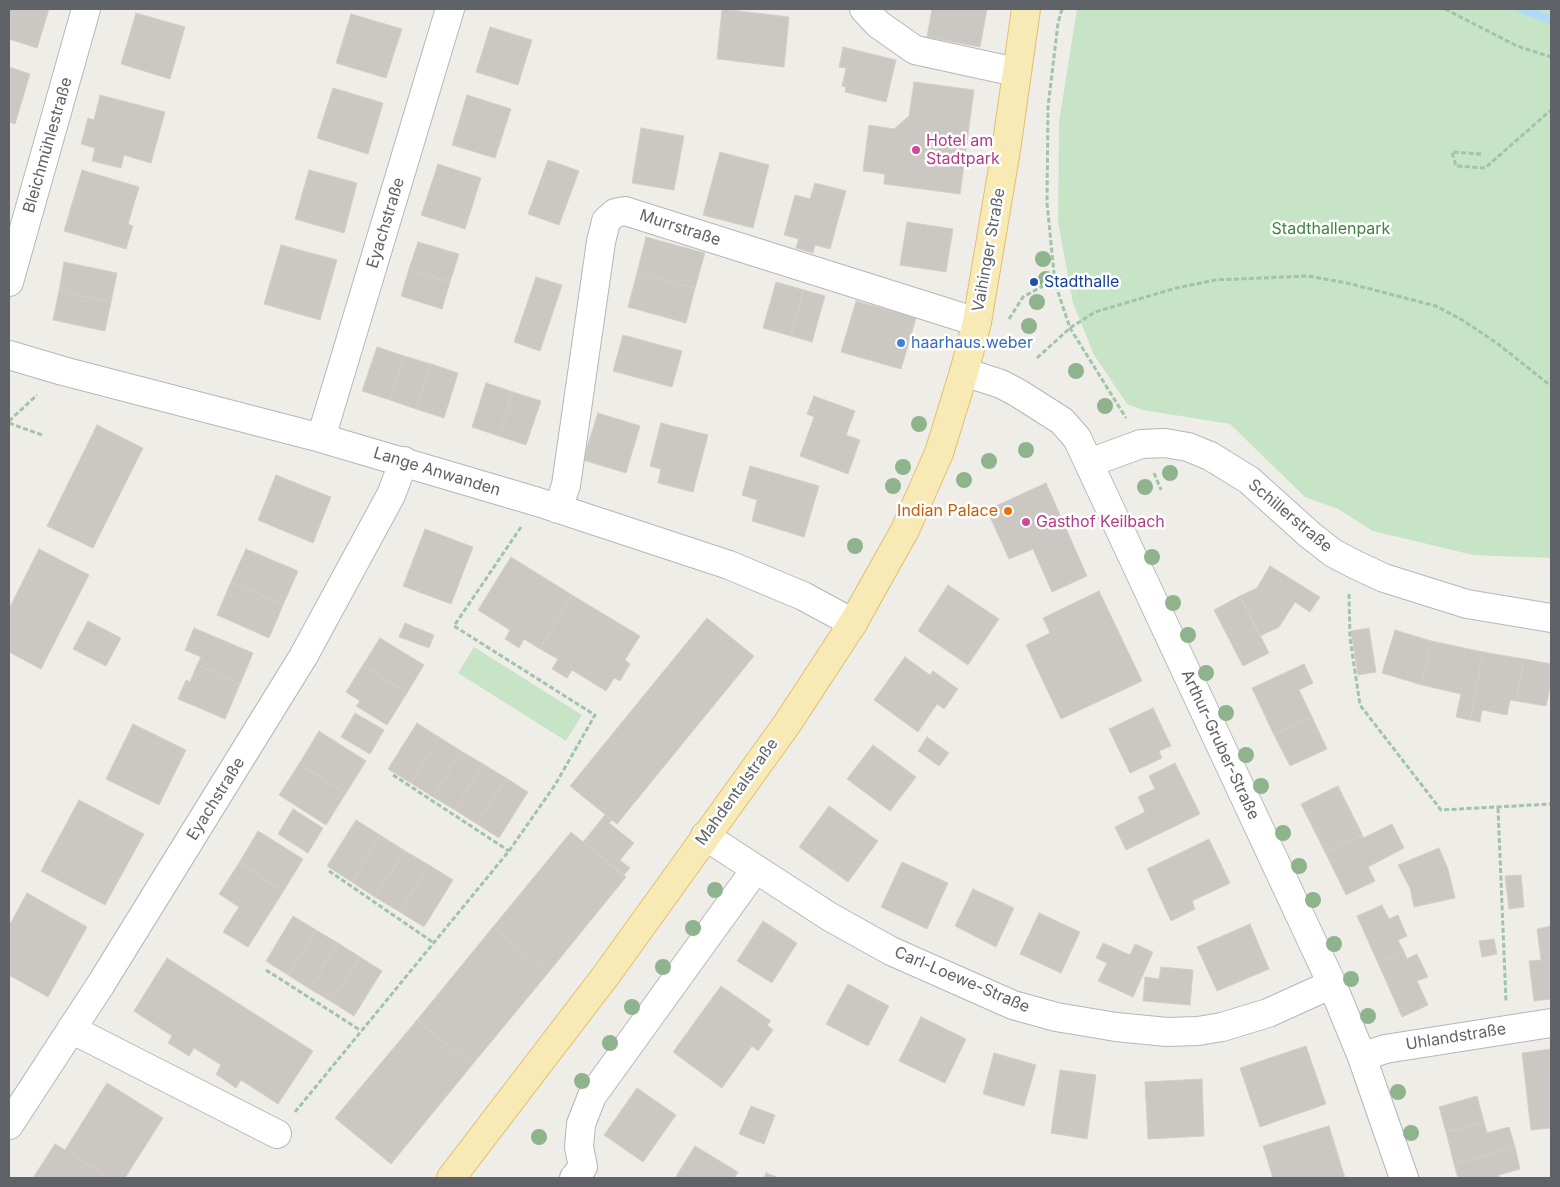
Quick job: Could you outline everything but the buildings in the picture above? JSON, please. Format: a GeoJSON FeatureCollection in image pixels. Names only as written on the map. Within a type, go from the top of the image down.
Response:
{"type":"FeatureCollection","features":[{"type":"Feature","properties":{"kind":"main road","name":"Vaihinger Straße"},"geometry":{"type":"LineString","coordinates":[[964,372],[977,322],[1005,159],[1026,9]]}},
{"type":"Feature","properties":{"kind":"main road","name":"Mahdentalstraße"},"geometry":{"type":"LineString","coordinates":[[451,1178],[607,974],[787,724],[853,623],[905,530],[922,495],[938,453],[964,372]]}},
{"type":"Feature","properties":{"kind":"street","name":"Bleichmühlestraße"},"geometry":{"type":"LineString","coordinates":[[9,282],[86,9]]}},
{"type":"Feature","properties":{"kind":"street","name":"Eyachstraße"},"geometry":{"type":"LineString","coordinates":[[320,438],[450,9]]}},
{"type":"Feature","properties":{"kind":"street"},"geometry":{"type":"LineString","coordinates":[[864,9],[878,24],[915,50],[1016,72]]}},
{"type":"Feature","properties":{"kind":"street","name":"Murrstraße"},"geometry":{"type":"LineString","coordinates":[[548,505],[566,485],[601,242],[606,221],[615,213],[625,211],[977,322]]}},
{"type":"Feature","properties":{"kind":"street","name":"Lange Anwanden"},"geometry":{"type":"LineString","coordinates":[[9,355],[404,461],[548,505],[729,565],[803,596],[853,623]]}},
{"type":"Feature","properties":{"kind":"street","name":"Arthur-Gruber-Straße"},"geometry":{"type":"LineString","coordinates":[[964,372],[1001,384],[1062,421],[1077,438],[1332,984],[1362,1056],[1404,1178]]}},
{"type":"Feature","properties":{"kind":"street","name":"Schillerstraße"},"geometry":{"type":"LineString","coordinates":[[1090,463],[1141,444],[1165,443],[1188,447],[1222,462],[1249,480],[1333,553],[1356,565],[1384,578],[1467,604],[1551,618]]}},
{"type":"Feature","properties":{"kind":"street","name":"Eyachstraße"},"geometry":{"type":"LineString","coordinates":[[9,1125],[303,657],[391,495],[404,461]]}},
{"type":"Feature","properties":{"kind":"street","name":"Carl-Loewe-Straße"},"geometry":{"type":"LineString","coordinates":[[705,836],[830,918],[891,951],[1013,1005],[1056,1017],[1158,1032],[1198,1031],[1222,1027],[1268,1013],[1332,984]]}},
{"type":"Feature","properties":{"kind":"street"},"geometry":{"type":"LineString","coordinates":[[585,1174],[579,1147],[581,1124],[592,1096],[755,870]]}},
{"type":"Feature","properties":{"kind":"street","name":"Uhlandstraße"},"geometry":{"type":"LineString","coordinates":[[1362,1056],[1385,1049],[1551,1023]]}},
{"type":"Feature","properties":{"kind":"street"},"geometry":{"type":"LineString","coordinates":[[71,1029],[277,1134]]}},
{"type":"Feature","properties":{"kind":"path"},"geometry":{"type":"LineString","coordinates":[[1062,9],[1058,23],[1048,107],[1047,203],[1055,283],[1070,328],[1141,444],[1161,490]]}},
{"type":"Feature","properties":{"kind":"path"},"geometry":{"type":"LineString","coordinates":[[1445,9],[1518,46],[1551,57]]}},
{"type":"Feature","properties":{"kind":"path"},"geometry":{"type":"LineString","coordinates":[[1481,154],[1452,152],[1456,166],[1486,168],[1551,110]]}},
{"type":"Feature","properties":{"kind":"path"},"geometry":{"type":"LineString","coordinates":[[1037,358],[1070,328],[1095,312],[1176,288],[1215,280],[1308,276],[1347,283],[1436,306],[1464,321],[1498,344],[1551,386]]}},
{"type":"Feature","properties":{"kind":"path"},"geometry":{"type":"LineString","coordinates":[[9,423],[42,435]]}},
{"type":"Feature","properties":{"kind":"path"},"geometry":{"type":"LineString","coordinates":[[277,1134],[360,1030],[510,851],[555,785],[595,715],[454,626],[548,505]]}},
{"type":"Feature","properties":{"kind":"path"},"geometry":{"type":"LineString","coordinates":[[1356,565],[1348,597],[1350,638],[1360,705],[1441,810],[1551,804]]}},
{"type":"Feature","properties":{"kind":"path"},"geometry":{"type":"LineString","coordinates":[[393,775],[510,851]]}},
{"type":"Feature","properties":{"kind":"path"},"geometry":{"type":"LineString","coordinates":[[1498,808],[1508,1029]]}},
{"type":"Feature","properties":{"kind":"path"},"geometry":{"type":"LineString","coordinates":[[329,871],[434,943]]}},
{"type":"Feature","properties":{"kind":"path"},"geometry":{"type":"LineString","coordinates":[[266,970],[360,1030]]}},
{"type":"Feature","properties":{"kind":"green space","name":"Stadthallenpark"},"geometry":{"type":"Polygon","coordinates":[[[1077,9],[1551,9],[1551,558],[1473,555],[1373,531],[1338,509],[1305,497],[1230,424],[1143,410],[1127,404],[1094,355],[1073,303],[1058,222],[1059,122],[1077,9]]]}},
{"type":"Feature","properties":{"kind":"green space"},"geometry":{"type":"Polygon","coordinates":[[[474,647],[582,715],[566,741],[458,673],[474,647]]]}},
{"type":"Feature","properties":{"kind":"waterway"},"geometry":{"type":"LineString","coordinates":[[1522,9],[1551,20]]}},
{"type":"Feature","properties":{"kind":"place","name":"Hotel am Stadtpark"},"geometry":{"type":"Point","coordinates":[916,150]}},
{"type":"Feature","properties":{"kind":"place","name":"Stadthalle"},"geometry":{"type":"Point","coordinates":[1034,282]}},
{"type":"Feature","properties":{"kind":"place","name":"haarhaus.weber"},"geometry":{"type":"Point","coordinates":[901,343]}},
{"type":"Feature","properties":{"kind":"place","name":"Indian Palace"},"geometry":{"type":"Point","coordinates":[1008,511]}},
{"type":"Feature","properties":{"kind":"place","name":"Gasthof Keilbach"},"geometry":{"type":"Point","coordinates":[1026,522]}}]}
